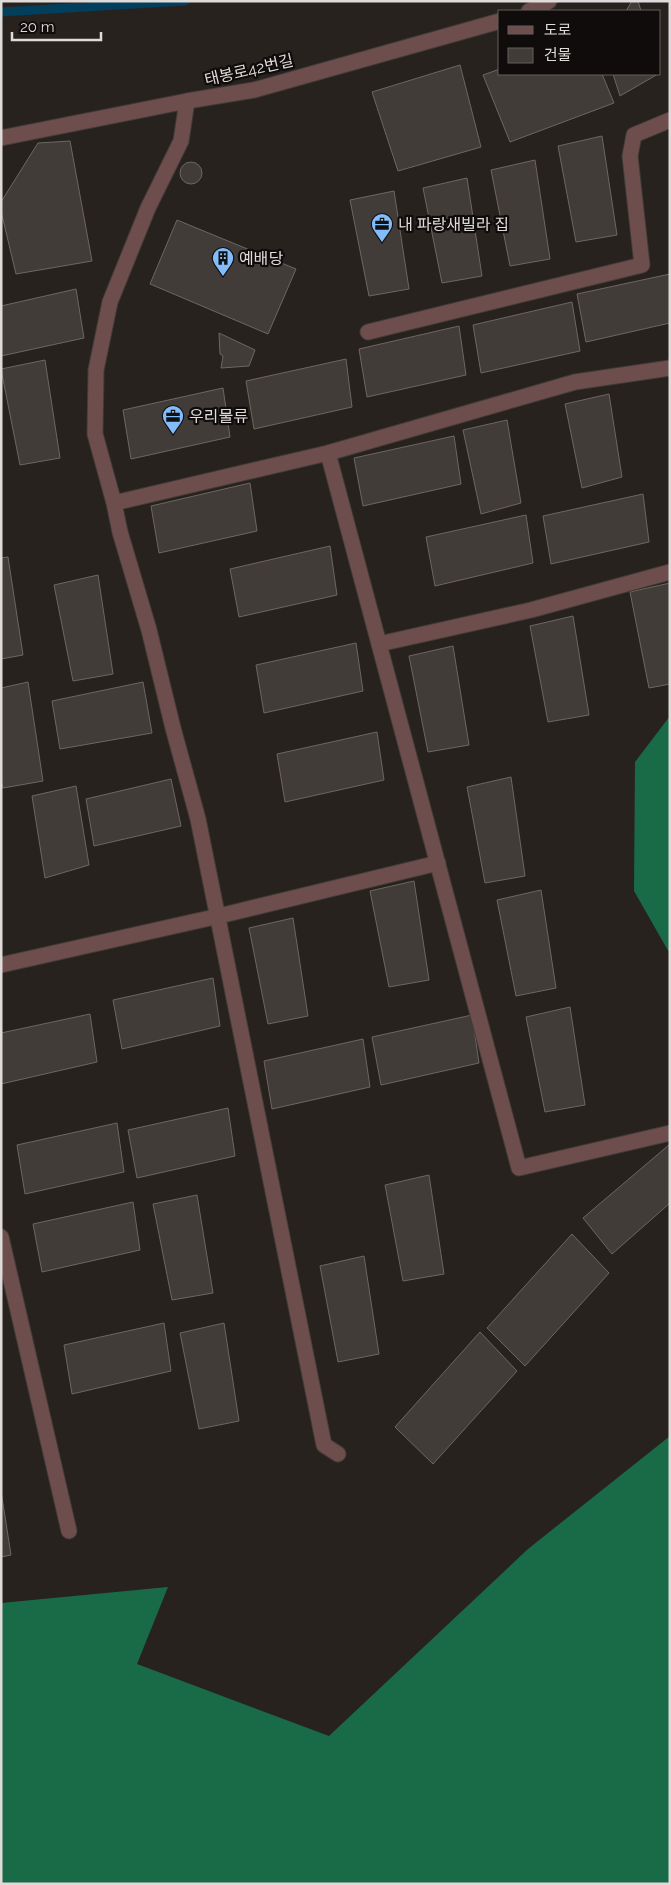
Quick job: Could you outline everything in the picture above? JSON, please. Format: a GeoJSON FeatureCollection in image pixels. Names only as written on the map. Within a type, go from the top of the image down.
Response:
{"type":"FeatureCollection","features":[{"type":"Feature","properties":{"kind":"street"},"geometry":{"type":"LineString","coordinates":[[531,10],[549,1]]}},
{"type":"Feature","properties":{"kind":"street","name":"태봉로42번길"},"geometry":{"type":"LineString","coordinates":[[1,138],[187,101],[254,90],[498,22]]}},
{"type":"Feature","properties":{"kind":"street"},"geometry":{"type":"LineString","coordinates":[[187,101],[181,141],[148,208],[110,302],[96,370],[95,434],[120,532],[149,630],[198,819],[324,1445],[338,1454]]}},
{"type":"Feature","properties":{"kind":"street"},"geometry":{"type":"LineString","coordinates":[[368,332],[642,265],[630,156],[634,135],[670,120]]}},
{"type":"Feature","properties":{"kind":"street"},"geometry":{"type":"LineString","coordinates":[[114,503],[328,453],[576,382],[670,368]]}},
{"type":"Feature","properties":{"kind":"street"},"geometry":{"type":"LineString","coordinates":[[328,453],[519,1168],[670,1133]]}},
{"type":"Feature","properties":{"kind":"street"},"geometry":{"type":"LineString","coordinates":[[379,644],[531,610],[670,572]]}},
{"type":"Feature","properties":{"kind":"street"},"geometry":{"type":"LineString","coordinates":[[1,965],[219,916],[438,863]]}},
{"type":"Feature","properties":{"kind":"street"},"geometry":{"type":"LineString","coordinates":[[1,1237],[69,1531]]}},
{"type":"Feature","properties":{"kind":"green space"},"geometry":{"type":"Polygon","coordinates":[[[670,716],[670,954],[634,891],[635,762],[670,716]]]}},
{"type":"Feature","properties":{"kind":"green space"},"geometry":{"type":"Polygon","coordinates":[[[670,1436],[670,1884],[1,1884],[1,1603],[168,1587],[137,1664],[329,1736],[528,1549],[670,1436]]]}},
{"type":"Feature","properties":{"kind":"building"},"geometry":{"type":"Polygon","coordinates":[[[632,1],[638,1],[641,10],[627,10],[632,1]]]}},
{"type":"Feature","properties":{"kind":"building"},"geometry":{"type":"Polygon","coordinates":[[[460,65],[481,147],[398,171],[372,92],[460,65]]]}},
{"type":"Feature","properties":{"kind":"building"},"geometry":{"type":"Polygon","coordinates":[[[498,70],[498,75],[602,75],[614,103],[510,142],[483,75],[498,70]]]}},
{"type":"Feature","properties":{"kind":"building"},"geometry":{"type":"Polygon","coordinates":[[[613,75],[656,75],[620,96],[613,75]]]}},
{"type":"Feature","properties":{"kind":"building"},"geometry":{"type":"Polygon","coordinates":[[[602,136],[617,235],[576,242],[558,146],[602,136]]]}},
{"type":"Feature","properties":{"kind":"building"},"geometry":{"type":"Polygon","coordinates":[[[70,141],[92,261],[16,274],[1,211],[1,202],[38,143],[70,141]]]}},
{"type":"Feature","properties":{"kind":"building"},"geometry":{"type":"Polygon","coordinates":[[[535,160],[550,259],[510,266],[491,170],[535,160]]]}},
{"type":"Feature","properties":{"kind":"building"},"geometry":{"type":"Polygon","coordinates":[[[191,162],[199,165],[202,173],[199,181],[191,184],[183,181],[180,173],[183,165],[191,162]]]}},
{"type":"Feature","properties":{"kind":"building"},"geometry":{"type":"Polygon","coordinates":[[[467,178],[482,276],[442,283],[423,188],[467,178]]]}},
{"type":"Feature","properties":{"kind":"building"},"geometry":{"type":"Polygon","coordinates":[[[394,191],[409,289],[369,296],[350,200],[394,191]]]}},
{"type":"Feature","properties":{"kind":"building","name":"예배당"},"geometry":{"type":"Polygon","coordinates":[[[177,220],[296,269],[268,334],[150,284],[177,220]]]}},
{"type":"Feature","properties":{"kind":"building"},"geometry":{"type":"Polygon","coordinates":[[[670,274],[670,323],[586,342],[577,294],[670,274]]]}},
{"type":"Feature","properties":{"kind":"building"},"geometry":{"type":"Polygon","coordinates":[[[76,289],[84,338],[1,356],[1,306],[76,289]]]}},
{"type":"Feature","properties":{"kind":"building"},"geometry":{"type":"Polygon","coordinates":[[[572,302],[580,351],[481,373],[473,325],[572,302]]]}},
{"type":"Feature","properties":{"kind":"building"},"geometry":{"type":"Polygon","coordinates":[[[459,326],[466,375],[367,397],[359,349],[459,326]]]}},
{"type":"Feature","properties":{"kind":"building"},"geometry":{"type":"Polygon","coordinates":[[[219,333],[255,350],[249,366],[221,368],[223,356],[220,354],[219,333]]]}},
{"type":"Feature","properties":{"kind":"building"},"geometry":{"type":"Polygon","coordinates":[[[346,359],[352,407],[254,429],[246,381],[346,359]]]}},
{"type":"Feature","properties":{"kind":"building"},"geometry":{"type":"Polygon","coordinates":[[[45,360],[60,458],[20,465],[1,369],[45,360]]]}},
{"type":"Feature","properties":{"kind":"building"},"geometry":{"type":"Polygon","coordinates":[[[223,388],[230,437],[131,459],[123,410],[223,388]]]}},
{"type":"Feature","properties":{"kind":"building"},"geometry":{"type":"Polygon","coordinates":[[[609,394],[622,477],[582,488],[565,404],[609,394]]]}},
{"type":"Feature","properties":{"kind":"building"},"geometry":{"type":"Polygon","coordinates":[[[507,420],[521,503],[481,514],[463,430],[507,420]]]}},
{"type":"Feature","properties":{"kind":"building"},"geometry":{"type":"Polygon","coordinates":[[[454,436],[461,484],[363,506],[354,458],[454,436]]]}},
{"type":"Feature","properties":{"kind":"building"},"geometry":{"type":"Polygon","coordinates":[[[250,483],[257,531],[159,553],[151,506],[250,483]]]}},
{"type":"Feature","properties":{"kind":"building"},"geometry":{"type":"Polygon","coordinates":[[[643,494],[649,542],[551,564],[543,516],[643,494]]]}},
{"type":"Feature","properties":{"kind":"building"},"geometry":{"type":"Polygon","coordinates":[[[526,515],[533,563],[435,586],[426,537],[526,515]]]}},
{"type":"Feature","properties":{"kind":"building"},"geometry":{"type":"Polygon","coordinates":[[[330,546],[337,595],[239,617],[230,569],[330,546]]]}},
{"type":"Feature","properties":{"kind":"building"},"geometry":{"type":"Polygon","coordinates":[[[8,557],[23,655],[1,659],[1,558],[8,557]]]}},
{"type":"Feature","properties":{"kind":"building"},"geometry":{"type":"Polygon","coordinates":[[[98,575],[113,674],[73,681],[54,585],[98,575]]]}},
{"type":"Feature","properties":{"kind":"building"},"geometry":{"type":"Polygon","coordinates":[[[670,583],[670,684],[649,688],[630,592],[670,583]]]}},
{"type":"Feature","properties":{"kind":"building"},"geometry":{"type":"Polygon","coordinates":[[[573,616],[589,715],[548,722],[530,626],[573,616]]]}},
{"type":"Feature","properties":{"kind":"building"},"geometry":{"type":"Polygon","coordinates":[[[356,643],[363,691],[264,713],[256,665],[356,643]]]}},
{"type":"Feature","properties":{"kind":"building"},"geometry":{"type":"Polygon","coordinates":[[[453,646],[469,745],[428,752],[409,656],[453,646]]]}},
{"type":"Feature","properties":{"kind":"building"},"geometry":{"type":"Polygon","coordinates":[[[28,682],[43,781],[3,788],[1,780],[1,688],[28,682]]]}},
{"type":"Feature","properties":{"kind":"building"},"geometry":{"type":"Polygon","coordinates":[[[143,682],[152,733],[60,749],[52,701],[143,682]]]}},
{"type":"Feature","properties":{"kind":"building"},"geometry":{"type":"Polygon","coordinates":[[[377,732],[384,780],[285,802],[277,754],[377,732]]]}},
{"type":"Feature","properties":{"kind":"building"},"geometry":{"type":"Polygon","coordinates":[[[511,777],[525,876],[485,883],[467,787],[511,777]]]}},
{"type":"Feature","properties":{"kind":"building"},"geometry":{"type":"Polygon","coordinates":[[[171,779],[181,826],[94,846],[86,799],[171,779]]]}},
{"type":"Feature","properties":{"kind":"building"},"geometry":{"type":"Polygon","coordinates":[[[76,786],[89,865],[45,878],[32,796],[76,786]]]}},
{"type":"Feature","properties":{"kind":"building"},"geometry":{"type":"Polygon","coordinates":[[[414,881],[429,980],[389,987],[370,891],[414,881]]]}},
{"type":"Feature","properties":{"kind":"building"},"geometry":{"type":"Polygon","coordinates":[[[541,890],[556,988],[516,996],[497,900],[541,890]]]}},
{"type":"Feature","properties":{"kind":"building"},"geometry":{"type":"Polygon","coordinates":[[[293,918],[308,1016],[268,1024],[249,928],[293,918]]]}},
{"type":"Feature","properties":{"kind":"building"},"geometry":{"type":"Polygon","coordinates":[[[213,978],[220,1026],[122,1049],[113,1000],[213,978]]]}},
{"type":"Feature","properties":{"kind":"building"},"geometry":{"type":"Polygon","coordinates":[[[570,1007],[585,1105],[545,1112],[526,1017],[570,1007]]]}},
{"type":"Feature","properties":{"kind":"building"},"geometry":{"type":"Polygon","coordinates":[[[90,1014],[97,1062],[1,1084],[1,1033],[90,1014]]]}},
{"type":"Feature","properties":{"kind":"building"},"geometry":{"type":"Polygon","coordinates":[[[472,1015],[479,1063],[381,1085],[372,1037],[472,1015]]]}},
{"type":"Feature","properties":{"kind":"building"},"geometry":{"type":"Polygon","coordinates":[[[363,1039],[370,1087],[272,1109],[264,1061],[363,1039]]]}},
{"type":"Feature","properties":{"kind":"building"},"geometry":{"type":"Polygon","coordinates":[[[228,1108],[235,1156],[137,1178],[128,1130],[228,1108]]]}},
{"type":"Feature","properties":{"kind":"building"},"geometry":{"type":"Polygon","coordinates":[[[117,1123],[124,1172],[25,1194],[17,1145],[117,1123]]]}},
{"type":"Feature","properties":{"kind":"building"},"geometry":{"type":"Polygon","coordinates":[[[670,1144],[670,1203],[612,1254],[583,1218],[670,1144]]]}},
{"type":"Feature","properties":{"kind":"building"},"geometry":{"type":"Polygon","coordinates":[[[429,1175],[444,1274],[403,1281],[385,1185],[429,1175]]]}},
{"type":"Feature","properties":{"kind":"building"},"geometry":{"type":"Polygon","coordinates":[[[197,1195],[213,1293],[172,1300],[153,1204],[197,1195]]]}},
{"type":"Feature","properties":{"kind":"building"},"geometry":{"type":"Polygon","coordinates":[[[133,1202],[140,1250],[42,1272],[33,1224],[133,1202]]]}},
{"type":"Feature","properties":{"kind":"building"},"geometry":{"type":"Polygon","coordinates":[[[572,1234],[609,1273],[525,1366],[487,1328],[572,1234]]]}},
{"type":"Feature","properties":{"kind":"building"},"geometry":{"type":"Polygon","coordinates":[[[364,1256],[379,1354],[338,1362],[320,1266],[364,1256]]]}},
{"type":"Feature","properties":{"kind":"building"},"geometry":{"type":"Polygon","coordinates":[[[164,1323],[171,1371],[72,1394],[64,1345],[164,1323]]]}},
{"type":"Feature","properties":{"kind":"building"},"geometry":{"type":"Polygon","coordinates":[[[224,1323],[239,1421],[199,1429],[180,1333],[224,1323]]]}},
{"type":"Feature","properties":{"kind":"building"},"geometry":{"type":"Polygon","coordinates":[[[480,1332],[517,1371],[433,1464],[395,1427],[480,1332]]]}},
{"type":"Feature","properties":{"kind":"building"},"geometry":{"type":"Polygon","coordinates":[[[1,1491],[11,1555],[1,1557],[1,1491]]]}},
{"type":"Feature","properties":{"kind":"waterway"},"geometry":{"type":"LineString","coordinates":[[1,12],[185,1]]}},
{"type":"Feature","properties":{"kind":"place","name":"내 파랑새빌라 집"},"geometry":{"type":"Point","coordinates":[382,243]}},
{"type":"Feature","properties":{"kind":"place","name":"예배당"},"geometry":{"type":"Point","coordinates":[223,277]}},
{"type":"Feature","properties":{"kind":"place","name":"우리물류"},"geometry":{"type":"Point","coordinates":[173,435]}}]}
